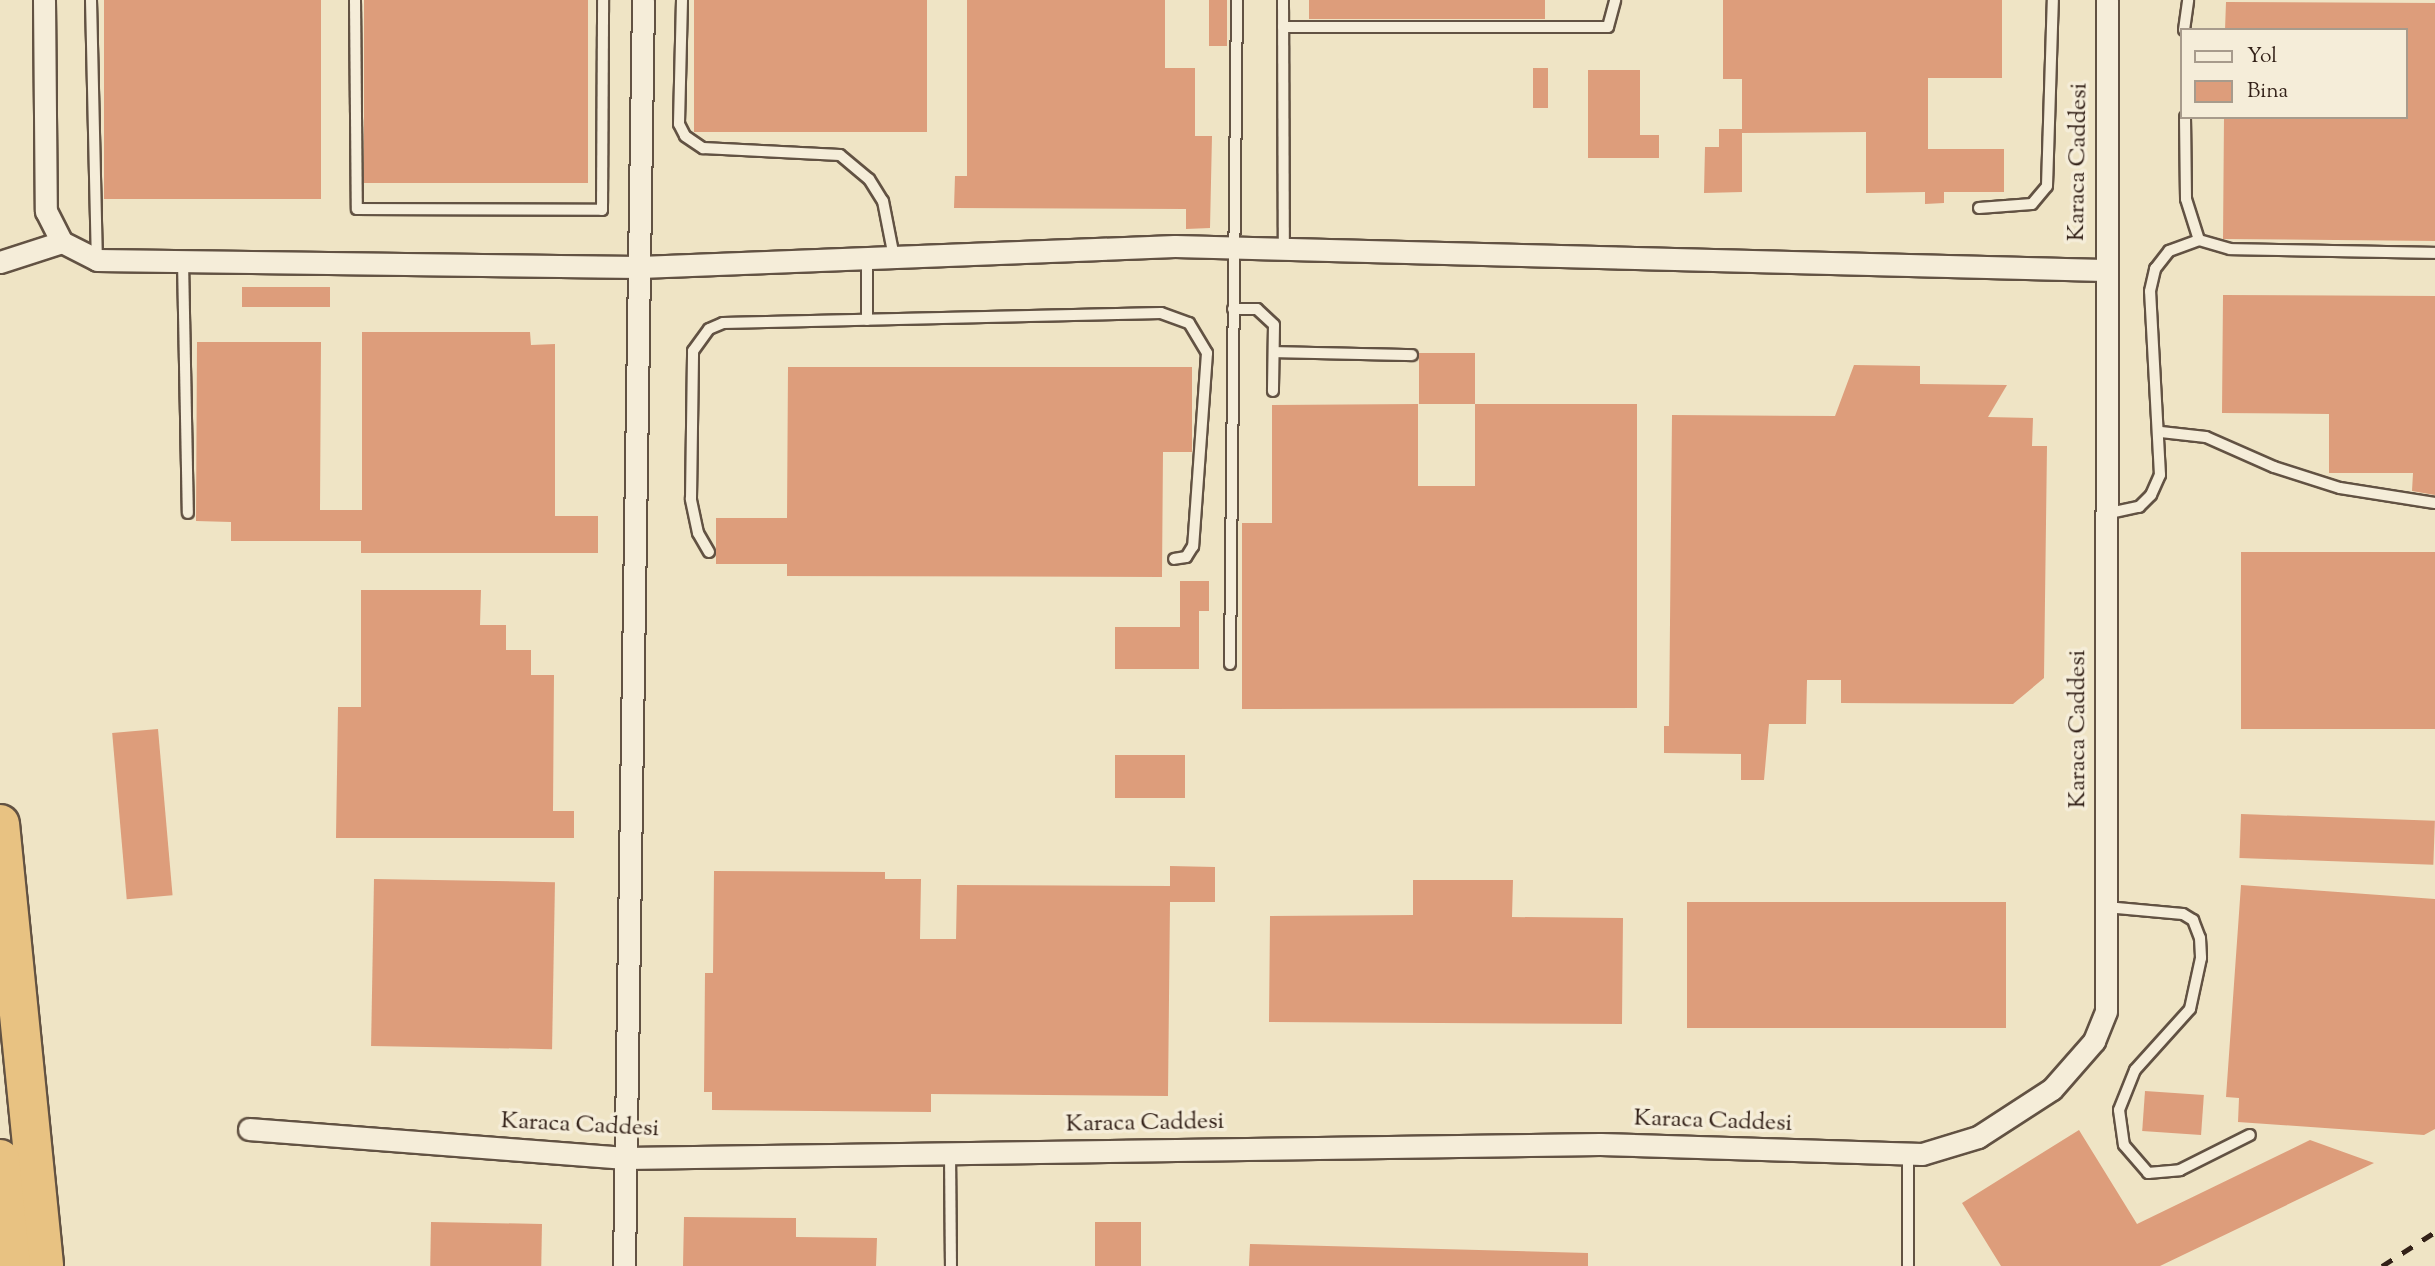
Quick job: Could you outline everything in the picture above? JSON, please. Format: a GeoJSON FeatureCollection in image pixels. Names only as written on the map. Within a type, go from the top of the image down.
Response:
{"type":"FeatureCollection","features":[{"type":"Feature","properties":{"kind":"highway"},"geometry":{"type":"LineString","coordinates":[[0,824],[44,1266]]}},
{"type":"Feature","properties":{"kind":"highway"},"geometry":{"type":"LineString","coordinates":[[0,1159],[6,1244]]}},
{"type":"Feature","properties":{"kind":"street"},"geometry":{"type":"LineString","coordinates":[[44,0],[46,211],[62,242],[97,260],[640,267],[1234,246],[2104,270]]}},
{"type":"Feature","properties":{"kind":"street"},"geometry":{"type":"LineString","coordinates":[[624,1266],[643,0]]}},
{"type":"Feature","properties":{"kind":"street","name":"Karaca Caddesi"},"geometry":{"type":"LineString","coordinates":[[249,1129],[625,1158],[1600,1144],[1922,1154],[1978,1137],[2052,1089],[2094,1041],[2106,1011],[2104,270],[2107,0]]}},
{"type":"Feature","properties":{"kind":"street"},"geometry":{"type":"LineString","coordinates":[[0,262],[62,242]]}},
{"type":"Feature","properties":{"kind":"lane"},"geometry":{"type":"LineString","coordinates":[[91,0],[97,260]]}},
{"type":"Feature","properties":{"kind":"lane"},"geometry":{"type":"LineString","coordinates":[[355,0],[357,209],[575,210],[602,210],[603,0]]}},
{"type":"Feature","properties":{"kind":"lane"},"geometry":{"type":"LineString","coordinates":[[682,0],[679,124],[685,136],[711,149],[841,155],[869,179],[883,201],[894,257]]}},
{"type":"Feature","properties":{"kind":"lane"},"geometry":{"type":"LineString","coordinates":[[1230,664],[1237,0]]}},
{"type":"Feature","properties":{"kind":"lane"},"geometry":{"type":"LineString","coordinates":[[1283,0],[1284,247]]}},
{"type":"Feature","properties":{"kind":"lane"},"geometry":{"type":"LineString","coordinates":[[1283,27],[1608,27],[1615,0]]}},
{"type":"Feature","properties":{"kind":"lane"},"geometry":{"type":"LineString","coordinates":[[1979,208],[2032,204],[2047,186],[2053,0]]}},
{"type":"Feature","properties":{"kind":"lane"},"geometry":{"type":"LineString","coordinates":[[2184,28],[2188,0]]}},
{"type":"Feature","properties":{"kind":"lane"},"geometry":{"type":"LineString","coordinates":[[2185,119],[2186,200],[2199,240]]}},
{"type":"Feature","properties":{"kind":"lane"},"geometry":{"type":"LineString","coordinates":[[2105,514],[2131,512],[2151,495],[2160,475],[2161,432],[2151,279],[2169,251],[2199,240],[2230,249],[2435,253]]}},
{"type":"Feature","properties":{"kind":"lane"},"geometry":{"type":"LineString","coordinates":[[867,258],[867,320]]}},
{"type":"Feature","properties":{"kind":"lane"},"geometry":{"type":"LineString","coordinates":[[183,261],[188,513]]}},
{"type":"Feature","properties":{"kind":"lane"},"geometry":{"type":"LineString","coordinates":[[1233,309],[1256,309],[1266,314],[1274,325],[1273,391]]}},
{"type":"Feature","properties":{"kind":"lane"},"geometry":{"type":"LineString","coordinates":[[709,552],[698,533],[691,499],[693,351],[699,339],[723,323],[1161,313],[1189,323],[1207,353],[1193,546],[1186,557],[1174,559]]}},
{"type":"Feature","properties":{"kind":"lane"},"geometry":{"type":"LineString","coordinates":[[1275,352],[1412,355]]}},
{"type":"Feature","properties":{"kind":"lane"},"geometry":{"type":"LineString","coordinates":[[2161,432],[2206,437],[2274,467],[2340,488],[2435,503]]}},
{"type":"Feature","properties":{"kind":"lane"},"geometry":{"type":"LineString","coordinates":[[2106,907],[2183,914],[2193,920],[2200,938],[2202,958],[2190,1009],[2135,1070],[2119,1110],[2124,1145],[2148,1173],[2180,1170],[2249,1135]]}},
{"type":"Feature","properties":{"kind":"lane"},"geometry":{"type":"LineString","coordinates":[[950,1153],[951,1266]]}},
{"type":"Feature","properties":{"kind":"lane"},"geometry":{"type":"LineString","coordinates":[[1908,1266],[1909,1154]]}},
{"type":"Feature","properties":{"kind":"building"},"geometry":{"type":"Polygon","coordinates":[[[104,0],[321,0],[321,199],[104,199],[104,0]]]}},
{"type":"Feature","properties":{"kind":"building"},"geometry":{"type":"Polygon","coordinates":[[[364,0],[588,0],[588,183],[364,183],[364,0]]]}},
{"type":"Feature","properties":{"kind":"building"},"geometry":{"type":"Polygon","coordinates":[[[694,0],[927,0],[927,132],[694,132],[694,0]]]}},
{"type":"Feature","properties":{"kind":"building"},"geometry":{"type":"Polygon","coordinates":[[[967,0],[1165,0],[1165,68],[1195,68],[1195,136],[1212,136],[1210,228],[1186,229],[1186,209],[954,208],[955,176],[967,176],[967,0]]]}},
{"type":"Feature","properties":{"kind":"building"},"geometry":{"type":"Polygon","coordinates":[[[1209,0],[1227,0],[1227,46],[1209,46],[1209,0]]]}},
{"type":"Feature","properties":{"kind":"building"},"geometry":{"type":"Polygon","coordinates":[[[1309,0],[1545,0],[1545,19],[1309,19],[1309,0]]]}},
{"type":"Feature","properties":{"kind":"building"},"geometry":{"type":"Polygon","coordinates":[[[1723,0],[2002,0],[2002,78],[1928,78],[1928,149],[2004,149],[2004,192],[1944,192],[1944,203],[1925,204],[1925,192],[1866,193],[1866,132],[1742,133],[1742,79],[1723,79],[1723,0]]]}},
{"type":"Feature","properties":{"kind":"building"},"geometry":{"type":"Polygon","coordinates":[[[2226,2],[2435,3],[2435,241],[2223,239],[2224,119],[2407,119],[2407,28],[2225,28],[2226,2]]]}},
{"type":"Feature","properties":{"kind":"building"},"geometry":{"type":"Polygon","coordinates":[[[1533,68],[1548,68],[1548,108],[1533,108],[1533,68]]]}},
{"type":"Feature","properties":{"kind":"building"},"geometry":{"type":"Polygon","coordinates":[[[1588,70],[1640,70],[1640,135],[1659,135],[1659,158],[1588,158],[1588,70]]]}},
{"type":"Feature","properties":{"kind":"building"},"geometry":{"type":"Polygon","coordinates":[[[1719,129],[1742,129],[1742,192],[1704,193],[1705,147],[1719,147],[1719,129]]]}},
{"type":"Feature","properties":{"kind":"building"},"geometry":{"type":"Polygon","coordinates":[[[242,287],[330,287],[330,307],[242,307],[242,287]]]}},
{"type":"Feature","properties":{"kind":"building"},"geometry":{"type":"Polygon","coordinates":[[[2223,295],[2435,296],[2435,495],[2412,491],[2413,473],[2329,473],[2329,414],[2222,413],[2223,295]]]}},
{"type":"Feature","properties":{"kind":"building"},"geometry":{"type":"Polygon","coordinates":[[[362,332],[530,332],[531,345],[555,344],[555,516],[598,516],[598,553],[361,553],[361,541],[231,541],[231,522],[196,521],[197,342],[321,342],[320,510],[362,510],[362,332]]]}},
{"type":"Feature","properties":{"kind":"building"},"geometry":{"type":"Polygon","coordinates":[[[1419,353],[1475,353],[1475,404],[1419,404],[1419,353]]]}},
{"type":"Feature","properties":{"kind":"building"},"geometry":{"type":"Polygon","coordinates":[[[1854,365],[1920,366],[1920,384],[2007,385],[1988,417],[2033,418],[2032,446],[2047,446],[2044,678],[2013,704],[1841,703],[1841,680],[1807,680],[1806,724],[1769,724],[1764,780],[1741,780],[1741,754],[1664,753],[1664,726],[1669,726],[1672,415],[1835,416],[1854,365]]]}},
{"type":"Feature","properties":{"kind":"building"},"geometry":{"type":"Polygon","coordinates":[[[788,367],[1192,367],[1192,452],[1163,452],[1162,577],[787,576],[787,564],[716,564],[716,518],[787,518],[788,367]]]}},
{"type":"Feature","properties":{"kind":"building"},"geometry":{"type":"Polygon","coordinates":[[[1418,404],[1418,486],[1475,486],[1475,404],[1637,404],[1637,708],[1242,709],[1242,523],[1272,523],[1272,405],[1418,404]]]}},
{"type":"Feature","properties":{"kind":"building"},"geometry":{"type":"Polygon","coordinates":[[[2241,552],[2435,552],[2435,729],[2241,729],[2241,552]]]}},
{"type":"Feature","properties":{"kind":"building"},"geometry":{"type":"Polygon","coordinates":[[[1180,581],[1209,581],[1209,611],[1199,611],[1199,669],[1115,669],[1115,627],[1180,627],[1180,581]]]}},
{"type":"Feature","properties":{"kind":"building"},"geometry":{"type":"Polygon","coordinates":[[[361,590],[481,590],[480,625],[506,625],[506,650],[531,650],[531,675],[554,675],[553,811],[574,811],[574,838],[336,838],[338,707],[361,707],[361,590]]]}},
{"type":"Feature","properties":{"kind":"building"},"geometry":{"type":"Polygon","coordinates":[[[158,729],[173,895],[127,899],[112,733],[158,729]]]}},
{"type":"Feature","properties":{"kind":"building"},"geometry":{"type":"Polygon","coordinates":[[[1115,755],[1185,755],[1185,798],[1115,798],[1115,755]]]}},
{"type":"Feature","properties":{"kind":"building"},"geometry":{"type":"Polygon","coordinates":[[[2241,814],[2435,821],[2433,865],[2239,858],[2241,814]]]}},
{"type":"Feature","properties":{"kind":"building"},"geometry":{"type":"Polygon","coordinates":[[[1170,866],[1215,867],[1215,902],[1170,902],[1168,1096],[931,1094],[931,1112],[712,1110],[712,1092],[704,1092],[705,973],[713,973],[714,871],[885,872],[885,879],[921,879],[920,939],[956,939],[957,885],[1170,886],[1170,866]]]}},
{"type":"Feature","properties":{"kind":"building"},"geometry":{"type":"Polygon","coordinates":[[[374,879],[555,882],[552,1049],[371,1046],[374,879]]]}},
{"type":"Feature","properties":{"kind":"building"},"geometry":{"type":"Polygon","coordinates":[[[1413,880],[1513,880],[1512,917],[1623,918],[1622,1024],[1269,1022],[1270,916],[1413,915],[1413,880]]]}},
{"type":"Feature","properties":{"kind":"building"},"geometry":{"type":"Polygon","coordinates":[[[2241,885],[2435,899],[2435,1129],[2424,1135],[2238,1122],[2239,1098],[2226,1097],[2241,885]]]}},
{"type":"Feature","properties":{"kind":"building"},"geometry":{"type":"Polygon","coordinates":[[[1687,902],[2006,902],[2006,1028],[1687,1028],[1687,902]]]}},
{"type":"Feature","properties":{"kind":"building"},"geometry":{"type":"Polygon","coordinates":[[[2145,1091],[2204,1095],[2201,1135],[2142,1131],[2145,1091]]]}},
{"type":"Feature","properties":{"kind":"building"},"geometry":{"type":"Polygon","coordinates":[[[2079,1130],[2137,1224],[2310,1140],[2374,1163],[2160,1266],[2001,1266],[1962,1203],[2079,1130]]]}},
{"type":"Feature","properties":{"kind":"building"},"geometry":{"type":"Polygon","coordinates":[[[684,1217],[796,1218],[796,1237],[877,1238],[876,1266],[683,1266],[684,1217]]]}},
{"type":"Feature","properties":{"kind":"building"},"geometry":{"type":"Polygon","coordinates":[[[431,1222],[542,1224],[541,1266],[430,1266],[431,1222]]]}},
{"type":"Feature","properties":{"kind":"building"},"geometry":{"type":"Polygon","coordinates":[[[1095,1222],[1141,1222],[1141,1266],[1095,1266],[1095,1222]]]}},
{"type":"Feature","properties":{"kind":"building"},"geometry":{"type":"Polygon","coordinates":[[[1250,1244],[1588,1253],[1588,1266],[1249,1266],[1250,1244]]]}},
{"type":"Feature","properties":{"kind":"railway"},"geometry":{"type":"LineString","coordinates":[[2382,1266],[2435,1232]]}}]}
